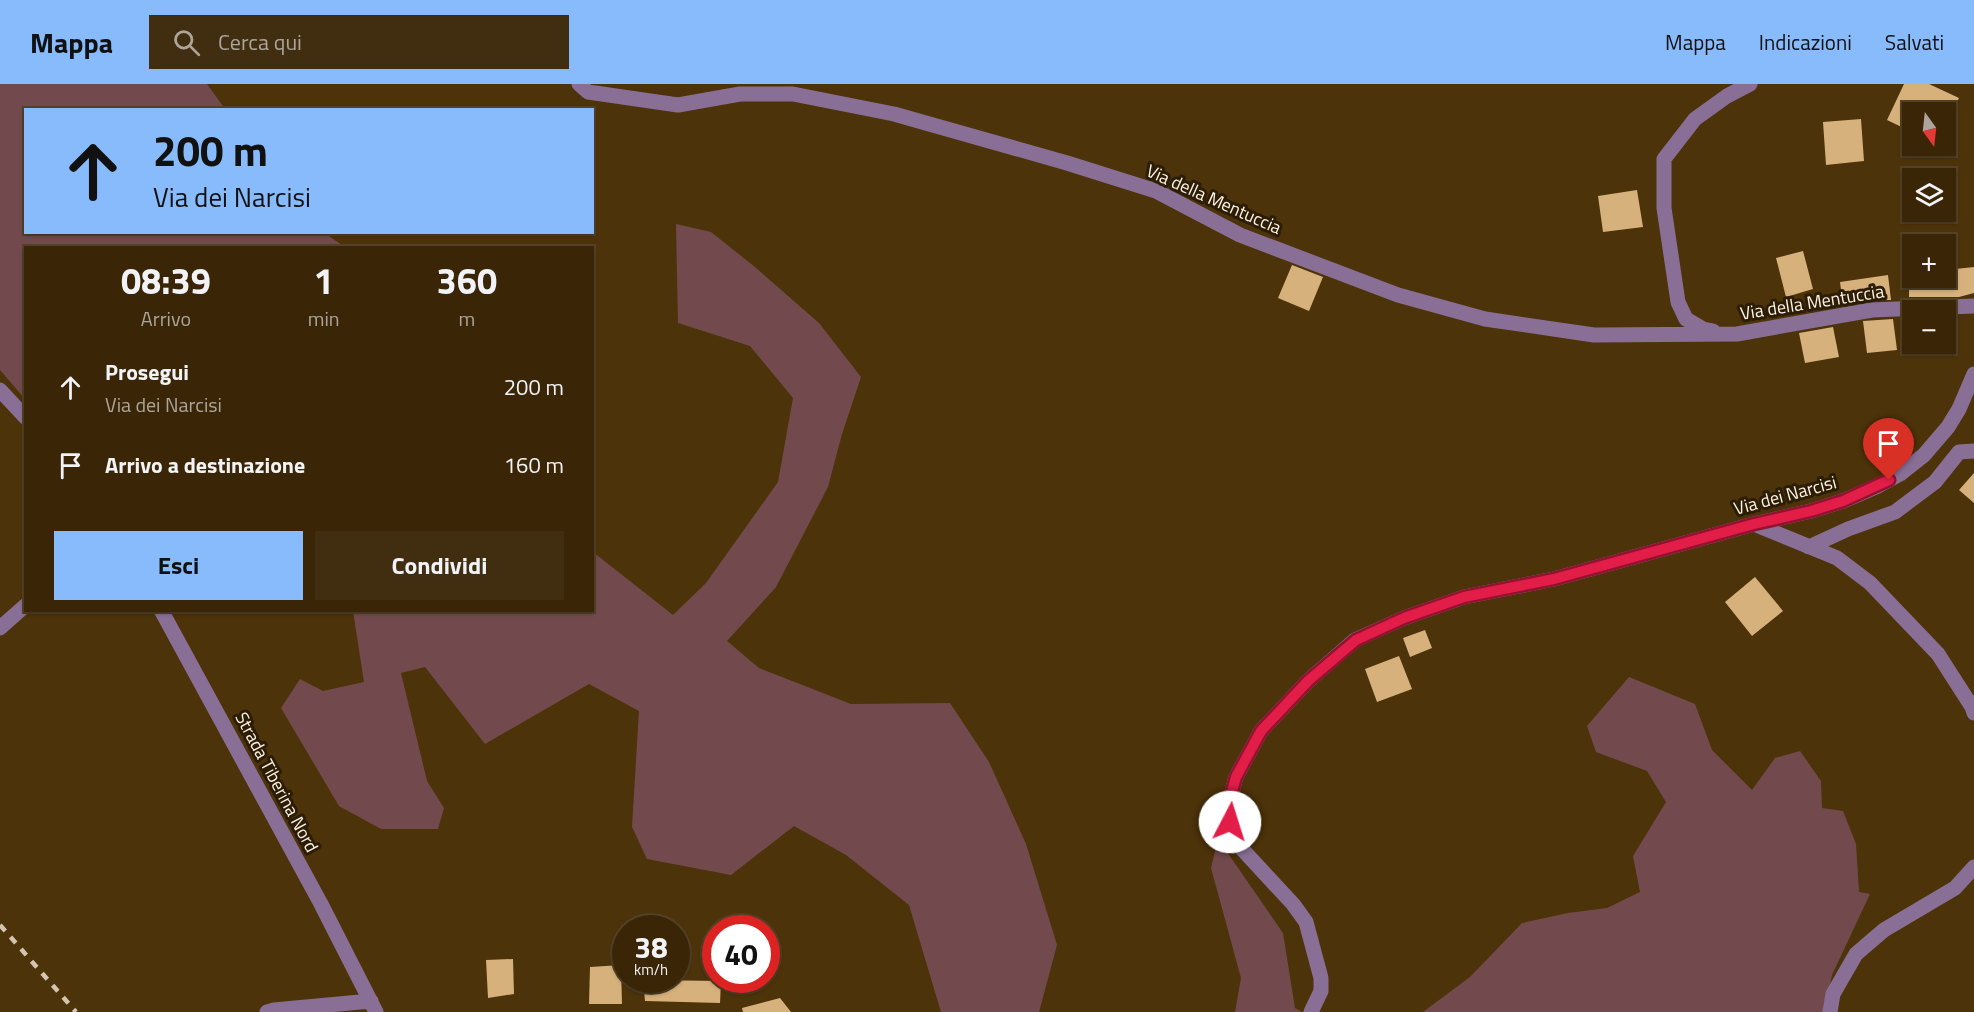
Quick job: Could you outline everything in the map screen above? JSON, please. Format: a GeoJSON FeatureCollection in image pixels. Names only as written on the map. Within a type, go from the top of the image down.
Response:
{"type":"FeatureCollection","features":[{"type":"Feature","properties":{"kind":"street","name":"Via della Mentuccia"},"geometry":{"type":"LineString","coordinates":[[579,84],[588,92],[678,105],[740,94],[793,94],[894,114],[1156,190],[1240,235],[1398,295],[1485,319],[1594,335],[1728,334],[1754,332],[1872,310],[1974,306]]}},
{"type":"Feature","properties":{"kind":"street","name":"Via della Mentuccia"},"geometry":{"type":"LineString","coordinates":[[1728,334],[1703,329],[1686,319],[1678,302],[1664,207],[1664,159],[1695,119],[1727,96],[1750,84]]}},
{"type":"Feature","properties":{"kind":"street","name":"Via dei Narcisi"},"geometry":{"type":"LineString","coordinates":[[1311,1012],[1321,991],[1321,978],[1306,922],[1293,904],[1242,849],[1230,822],[1230,799],[1236,777],[1261,731],[1308,681],[1356,640],[1404,618],[1464,597],[1554,579],[1754,524],[1811,511],[1843,501],[1878,486],[1900,474],[1924,456],[1948,427],[1959,409],[1974,374]]}},
{"type":"Feature","properties":{"kind":"street"},"geometry":{"type":"LineString","coordinates":[[0,390],[24,415]]}},
{"type":"Feature","properties":{"kind":"street"},"geometry":{"type":"LineString","coordinates":[[1809,547],[1848,529],[1895,512],[1935,482],[1959,453],[1974,451]]}},
{"type":"Feature","properties":{"kind":"street"},"geometry":{"type":"LineString","coordinates":[[1754,524],[1837,558],[1870,583],[1938,654],[1972,707],[1974,714]]}},
{"type":"Feature","properties":{"kind":"street"},"geometry":{"type":"LineString","coordinates":[[0,628],[24,607]]}},
{"type":"Feature","properties":{"kind":"street","name":"Strada Tiberina Nord"},"geometry":{"type":"LineString","coordinates":[[162,612],[238,749],[374,1006]]}},
{"type":"Feature","properties":{"kind":"street"},"geometry":{"type":"LineString","coordinates":[[1830,1012],[1833,994],[1856,954],[1884,930],[1955,888],[1974,867]]}},
{"type":"Feature","properties":{"kind":"street"},"geometry":{"type":"LineString","coordinates":[[267,1012],[374,1006]]}},
{"type":"Feature","properties":{"kind":"shaded area"},"geometry":{"type":"Polygon","coordinates":[[[0,84],[207,84],[224,108],[24,108],[24,234],[326,234],[344,246],[24,246],[24,398],[0,370],[0,84]]]}},
{"type":"Feature","properties":{"kind":"shaded area"},"geometry":{"type":"Polygon","coordinates":[[[676,224],[711,232],[755,267],[819,323],[861,377],[842,434],[828,487],[776,587],[727,641],[759,668],[851,704],[950,703],[989,762],[1026,844],[1057,945],[1039,1012],[941,1012],[909,905],[846,855],[794,826],[731,875],[647,859],[632,827],[639,711],[589,684],[485,744],[425,667],[401,673],[427,781],[444,808],[438,829],[381,829],[339,806],[281,708],[300,679],[323,691],[364,682],[353,612],[594,612],[594,553],[673,615],[706,583],[778,482],[793,398],[750,346],[678,323],[676,224]]]}},
{"type":"Feature","properties":{"kind":"shaded area"},"geometry":{"type":"Polygon","coordinates":[[[1629,677],[1695,704],[1712,750],[1752,790],[1775,758],[1800,751],[1821,781],[1822,808],[1843,811],[1856,844],[1859,892],[1870,894],[1832,975],[1824,1012],[1423,1012],[1470,977],[1522,923],[1568,913],[1607,908],[1640,892],[1633,856],[1666,802],[1647,771],[1596,752],[1587,726],[1629,677]]]}},
{"type":"Feature","properties":{"kind":"shaded area"},"geometry":{"type":"Polygon","coordinates":[[[1218,839],[1283,933],[1295,1008],[1302,1012],[1235,1012],[1241,978],[1211,868],[1218,839]]]}},
{"type":"Feature","properties":{"kind":"building"},"geometry":{"type":"Polygon","coordinates":[[[1904,84],[1929,84],[1959,98],[1956,104],[1956,102],[1902,102],[1902,127],[1887,120],[1904,84]]]}},
{"type":"Feature","properties":{"kind":"building"},"geometry":{"type":"Polygon","coordinates":[[[1861,119],[1864,161],[1826,165],[1823,122],[1861,119]]]}},
{"type":"Feature","properties":{"kind":"building"},"geometry":{"type":"Polygon","coordinates":[[[1637,190],[1643,227],[1603,232],[1598,196],[1637,190]]]}},
{"type":"Feature","properties":{"kind":"building"},"geometry":{"type":"Polygon","coordinates":[[[1803,251],[1813,289],[1786,297],[1776,258],[1803,251]]]}},
{"type":"Feature","properties":{"kind":"building"},"geometry":{"type":"Polygon","coordinates":[[[1292,265],[1323,277],[1309,311],[1278,298],[1292,265]]]}},
{"type":"Feature","properties":{"kind":"building"},"geometry":{"type":"Polygon","coordinates":[[[1974,267],[1974,293],[1959,297],[1909,297],[1909,288],[1956,288],[1956,269],[1974,267]]]}},
{"type":"Feature","properties":{"kind":"building"},"geometry":{"type":"Polygon","coordinates":[[[1888,275],[1891,300],[1870,300],[1843,305],[1840,282],[1888,275]]]}},
{"type":"Feature","properties":{"kind":"building"},"geometry":{"type":"Polygon","coordinates":[[[1893,319],[1897,350],[1867,353],[1863,321],[1893,319]]]}},
{"type":"Feature","properties":{"kind":"building"},"geometry":{"type":"Polygon","coordinates":[[[1833,327],[1839,357],[1805,363],[1799,333],[1833,327]]]}},
{"type":"Feature","properties":{"kind":"building"},"geometry":{"type":"Polygon","coordinates":[[[1974,473],[1974,503],[1959,490],[1974,473]]]}},
{"type":"Feature","properties":{"kind":"building"},"geometry":{"type":"Polygon","coordinates":[[[1755,577],[1783,611],[1752,636],[1725,602],[1755,577]]]}},
{"type":"Feature","properties":{"kind":"building"},"geometry":{"type":"Polygon","coordinates":[[[1425,630],[1432,648],[1410,657],[1403,638],[1425,630]]]}},
{"type":"Feature","properties":{"kind":"building"},"geometry":{"type":"Polygon","coordinates":[[[1399,656],[1412,689],[1377,702],[1365,669],[1399,656]]]}},
{"type":"Feature","properties":{"kind":"building"},"geometry":{"type":"Polygon","coordinates":[[[513,959],[514,994],[488,998],[486,960],[513,959]]]}},
{"type":"Feature","properties":{"kind":"building"},"geometry":{"type":"Polygon","coordinates":[[[612,966],[612,993],[622,993],[622,1004],[589,1004],[590,967],[612,966]]]}},
{"type":"Feature","properties":{"kind":"building"},"geometry":{"type":"Polygon","coordinates":[[[690,981],[702,981],[702,993],[720,993],[720,1003],[645,1001],[644,993],[690,993],[690,981]]]}},
{"type":"Feature","properties":{"kind":"building"},"geometry":{"type":"Polygon","coordinates":[[[780,998],[791,1012],[743,1012],[742,1008],[780,998]]]}},
{"type":"Feature","properties":{"kind":"railway"},"geometry":{"type":"LineString","coordinates":[[0,925],[76,1012]]}},
{"type":"Feature","properties":{"kind":"route"},"geometry":{"type":"LineString","coordinates":[[1230,822],[1230,799],[1236,777],[1261,731],[1308,681],[1356,640],[1404,618],[1464,597],[1554,579],[1754,524],[1811,511],[1843,501],[1889,480]]}}]}
